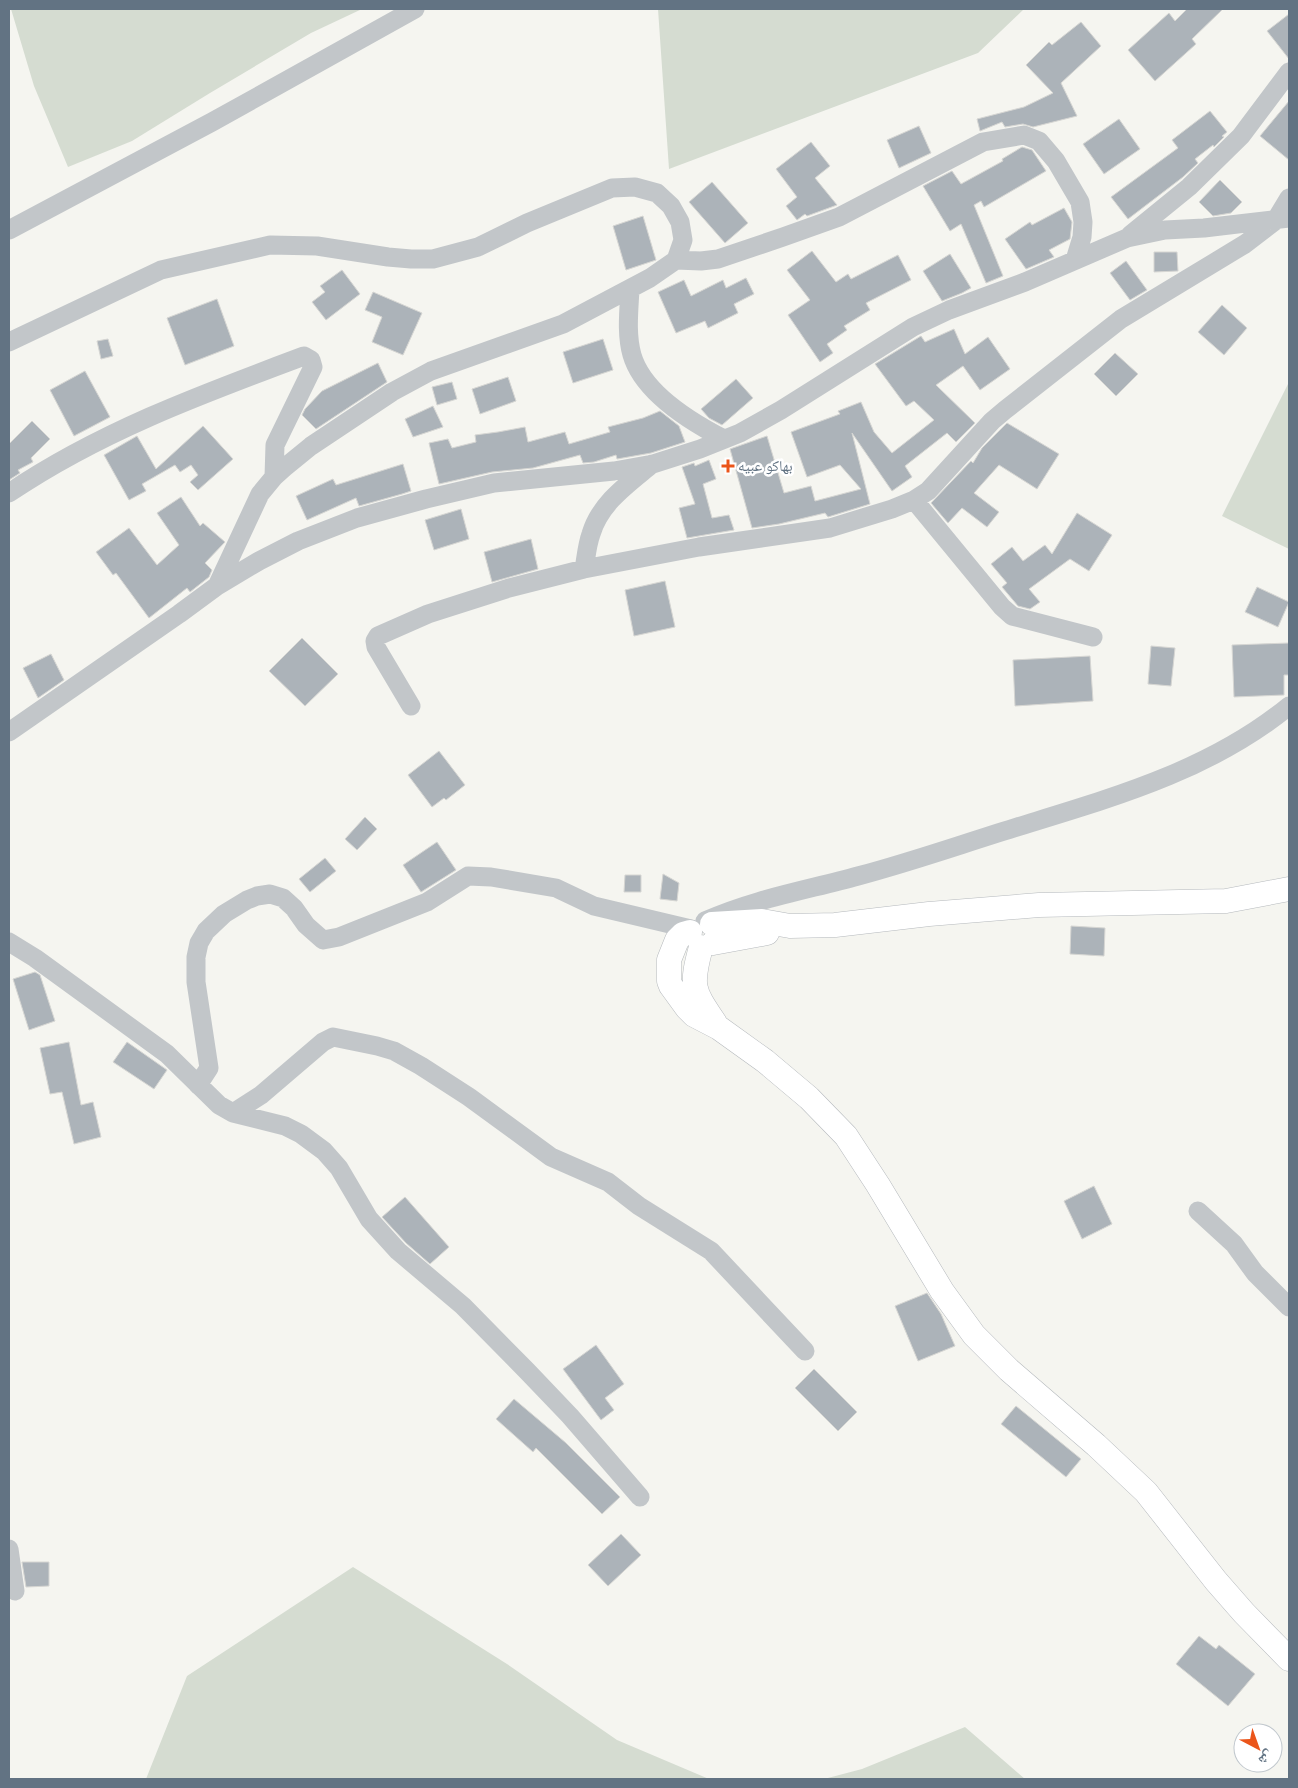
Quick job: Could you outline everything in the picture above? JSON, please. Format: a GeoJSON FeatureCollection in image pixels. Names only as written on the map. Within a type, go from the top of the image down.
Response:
{"type":"FeatureCollection","features":[{"type":"Feature","properties":{"kind":"main road"},"geometry":{"type":"LineString","coordinates":[[1289,889],[1226,901],[1039,905],[929,914],[835,926],[790,926],[762,921],[702,932],[694,972],[695,986],[699,998],[719,1028],[765,1061],[809,1098],[846,1136],[863,1160],[942,1291],[974,1335],[1009,1370],[1096,1445],[1146,1492],[1244,1614],[1289,1660]]}},
{"type":"Feature","properties":{"kind":"street"},"geometry":{"type":"LineString","coordinates":[[9,230],[212,122],[415,9]]}},
{"type":"Feature","properties":{"kind":"street"},"geometry":{"type":"LineString","coordinates":[[1127,238],[1190,187],[1241,136],[1289,72]]}},
{"type":"Feature","properties":{"kind":"street"},"geometry":{"type":"LineString","coordinates":[[676,260],[701,261],[718,259],[840,217],[983,142],[1024,135],[1039,141],[1056,161],[1080,202],[1083,222],[1082,238],[1075,260]]}},
{"type":"Feature","properties":{"kind":"street"},"geometry":{"type":"LineString","coordinates":[[9,342],[161,270],[270,245],[317,246],[388,257],[434,259],[478,247],[527,223],[612,188],[635,186],[657,193],[671,206],[682,230],[683,240],[676,260],[650,278],[563,324],[431,371],[392,392],[311,446],[274,477],[260,494],[217,586]]}},
{"type":"Feature","properties":{"kind":"street"},"geometry":{"type":"LineString","coordinates":[[411,706],[378,652],[375,641],[378,636],[428,614],[510,588],[584,569],[699,547],[830,528],[892,509],[914,500],[928,491],[939,480],[992,421],[1121,319],[1245,244],[1282,219],[1289,198]]}},
{"type":"Feature","properties":{"kind":"street"},"geometry":{"type":"LineString","coordinates":[[9,732],[217,586],[298,541],[357,518],[494,483],[614,471],[653,464],[700,449],[740,433],[781,410],[913,327],[949,310],[1024,282],[1127,238],[1165,230],[1204,228],[1282,219]]}},
{"type":"Feature","properties":{"kind":"street"},"geometry":{"type":"LineString","coordinates":[[630,289],[629,322],[631,353],[643,378],[683,416],[724,439]]}},
{"type":"Feature","properties":{"kind":"street"},"geometry":{"type":"LineString","coordinates":[[9,493],[75,452],[129,425],[304,356],[311,360],[313,367],[276,445],[274,477]]}},
{"type":"Feature","properties":{"kind":"street"},"geometry":{"type":"LineString","coordinates":[[584,569],[591,534],[599,514],[611,499],[653,464]]}},
{"type":"Feature","properties":{"kind":"street"},"geometry":{"type":"LineString","coordinates":[[914,500],[997,602],[1012,616],[1093,637]]}},
{"type":"Feature","properties":{"kind":"street"},"geometry":{"type":"LineString","coordinates":[[198,1085],[209,1068],[196,982],[196,957],[199,943],[206,931],[224,914],[257,896],[270,894],[283,898],[294,908],[306,925],[323,940],[339,937],[427,902],[468,876],[491,876],[556,888],[594,906],[702,932],[725,912],[751,903],[859,876],[1138,789],[1189,768],[1239,742],[1274,719],[1289,706]]}},
{"type":"Feature","properties":{"kind":"street"},"geometry":{"type":"LineString","coordinates":[[9,942],[35,958],[127,1023],[167,1054],[219,1105],[233,1113],[285,1126],[301,1134],[324,1151],[339,1168],[369,1220],[398,1251],[463,1306],[514,1358],[570,1416],[640,1497]]}},
{"type":"Feature","properties":{"kind":"street"},"geometry":{"type":"LineString","coordinates":[[233,1113],[261,1095],[316,1047],[333,1038],[394,1051],[469,1097],[551,1157],[608,1182],[639,1206],[711,1251],[805,1351]]}},
{"type":"Feature","properties":{"kind":"street"},"geometry":{"type":"LineString","coordinates":[[1198,1211],[1234,1244],[1256,1273],[1289,1307]]}},
{"type":"Feature","properties":{"kind":"street"},"geometry":{"type":"LineString","coordinates":[[9,1549],[15,1591]]}},
{"type":"Feature","properties":{"kind":"shaded area"},"geometry":{"type":"Polygon","coordinates":[[[11,9],[362,9],[311,33],[132,141],[68,167],[34,86],[11,9]]]}},
{"type":"Feature","properties":{"kind":"shaded area"},"geometry":{"type":"Polygon","coordinates":[[[658,9],[1024,9],[978,53],[669,169],[658,9]]]}},
{"type":"Feature","properties":{"kind":"shaded area"},"geometry":{"type":"Polygon","coordinates":[[[1289,382],[1289,549],[1222,516],[1289,382]]]}},
{"type":"Feature","properties":{"kind":"shaded area"},"geometry":{"type":"Polygon","coordinates":[[[353,1567],[507,1664],[617,1740],[709,1779],[146,1779],[187,1676],[353,1567]]]}},
{"type":"Feature","properties":{"kind":"shaded area"},"geometry":{"type":"Polygon","coordinates":[[[965,1727],[1025,1779],[824,1779],[862,1769],[965,1727]]]}},
{"type":"Feature","properties":{"kind":"building"},"geometry":{"type":"Polygon","coordinates":[[[1187,9],[1223,9],[1192,39],[1196,44],[1155,81],[1128,50],[1169,13],[1175,21],[1187,9]]]}},
{"type":"Feature","properties":{"kind":"building"},"geometry":{"type":"Polygon","coordinates":[[[1289,14],[1289,59],[1267,31],[1289,14]]]}},
{"type":"Feature","properties":{"kind":"building"},"geometry":{"type":"Polygon","coordinates":[[[1081,22],[1101,46],[1061,83],[1077,116],[1033,127],[1023,124],[1005,127],[1002,122],[980,131],[977,119],[1024,107],[1053,93],[1026,65],[1049,42],[1052,45],[1081,22]]]}},
{"type":"Feature","properties":{"kind":"building"},"geometry":{"type":"Polygon","coordinates":[[[1289,101],[1289,160],[1260,136],[1289,101]]]}},
{"type":"Feature","properties":{"kind":"building"},"geometry":{"type":"Polygon","coordinates":[[[1210,111],[1227,132],[1222,136],[1224,137],[1214,147],[1213,145],[1195,159],[1198,163],[1183,177],[1128,219],[1111,197],[1178,148],[1172,140],[1210,111]]]}},
{"type":"Feature","properties":{"kind":"building"},"geometry":{"type":"Polygon","coordinates":[[[1119,119],[1140,149],[1104,174],[1083,144],[1119,119]]]}},
{"type":"Feature","properties":{"kind":"building"},"geometry":{"type":"Polygon","coordinates":[[[919,126],[931,153],[899,168],[887,140],[919,126]]]}},
{"type":"Feature","properties":{"kind":"building"},"geometry":{"type":"Polygon","coordinates":[[[811,142],[830,166],[815,178],[837,205],[807,216],[805,214],[797,220],[786,206],[797,197],[776,169],[811,142]]]}},
{"type":"Feature","properties":{"kind":"building"},"geometry":{"type":"Polygon","coordinates":[[[1022,147],[1032,150],[1046,171],[984,207],[981,201],[974,205],[1003,276],[986,283],[961,224],[950,231],[923,186],[952,171],[961,184],[1003,161],[1002,159],[1022,147]]]}},
{"type":"Feature","properties":{"kind":"building"},"geometry":{"type":"Polygon","coordinates":[[[1220,180],[1242,202],[1231,213],[1213,216],[1199,202],[1220,180]]]}},
{"type":"Feature","properties":{"kind":"building"},"geometry":{"type":"Polygon","coordinates":[[[712,182],[748,223],[725,243],[689,202],[712,182]]]}},
{"type":"Feature","properties":{"kind":"building"},"geometry":{"type":"Polygon","coordinates":[[[1064,208],[1072,222],[1070,239],[1049,250],[1054,257],[1026,269],[1005,239],[1030,222],[1032,225],[1064,208]]]}},
{"type":"Feature","properties":{"kind":"building"},"geometry":{"type":"Polygon","coordinates":[[[643,216],[656,260],[626,270],[613,226],[643,216]]]}},
{"type":"Feature","properties":{"kind":"building"},"geometry":{"type":"Polygon","coordinates":[[[812,251],[836,282],[848,274],[851,279],[898,255],[911,280],[866,303],[870,310],[844,326],[847,330],[827,344],[833,353],[820,362],[788,315],[810,300],[787,270],[812,251]]]}},
{"type":"Feature","properties":{"kind":"building"},"geometry":{"type":"Polygon","coordinates":[[[1154,252],[1177,252],[1178,271],[1154,272],[1154,252]]]}},
{"type":"Feature","properties":{"kind":"building"},"geometry":{"type":"Polygon","coordinates":[[[950,254],[971,288],[942,301],[923,271],[950,254]]]}},
{"type":"Feature","properties":{"kind":"building"},"geometry":{"type":"Polygon","coordinates":[[[1126,261],[1147,290],[1130,300],[1110,273],[1126,261]]]}},
{"type":"Feature","properties":{"kind":"building"},"geometry":{"type":"Polygon","coordinates":[[[342,270],[360,294],[326,320],[312,302],[325,292],[320,286],[342,270]]]}},
{"type":"Feature","properties":{"kind":"building"},"geometry":{"type":"Polygon","coordinates":[[[746,278],[754,294],[734,304],[738,313],[708,328],[705,321],[676,333],[658,292],[684,280],[691,296],[723,280],[726,288],[746,278]]]}},
{"type":"Feature","properties":{"kind":"building"},"geometry":{"type":"Polygon","coordinates":[[[373,292],[422,313],[403,355],[372,342],[382,317],[365,310],[373,292]]]}},
{"type":"Feature","properties":{"kind":"building"},"geometry":{"type":"Polygon","coordinates":[[[217,299],[234,346],[185,365],[167,318],[217,299]]]}},
{"type":"Feature","properties":{"kind":"building"},"geometry":{"type":"Polygon","coordinates":[[[1222,305],[1247,328],[1224,355],[1198,332],[1222,305]]]}},
{"type":"Feature","properties":{"kind":"building"},"geometry":{"type":"Polygon","coordinates":[[[954,329],[965,354],[988,337],[1010,369],[980,390],[963,366],[936,385],[975,423],[956,442],[947,433],[905,466],[912,477],[892,491],[852,433],[870,504],[828,517],[825,513],[779,524],[752,528],[730,449],[767,436],[784,493],[811,486],[815,501],[861,489],[840,465],[807,477],[791,432],[840,414],[838,411],[861,402],[874,432],[892,453],[934,420],[914,401],[906,406],[875,364],[921,336],[925,342],[954,329]]]}},
{"type":"Feature","properties":{"kind":"building"},"geometry":{"type":"Polygon","coordinates":[[[108,339],[113,356],[101,359],[97,341],[108,339]]]}},
{"type":"Feature","properties":{"kind":"building"},"geometry":{"type":"Polygon","coordinates":[[[603,339],[613,370],[573,383],[563,352],[603,339]]]}},
{"type":"Feature","properties":{"kind":"building"},"geometry":{"type":"Polygon","coordinates":[[[1115,353],[1138,374],[1116,396],[1094,374],[1115,353]]]}},
{"type":"Feature","properties":{"kind":"building"},"geometry":{"type":"Polygon","coordinates":[[[378,363],[387,382],[316,429],[302,415],[305,409],[322,391],[378,363]]]}},
{"type":"Feature","properties":{"kind":"building"},"geometry":{"type":"Polygon","coordinates":[[[85,371],[110,417],[74,436],[50,390],[85,371]]]}},
{"type":"Feature","properties":{"kind":"building"},"geometry":{"type":"Polygon","coordinates":[[[508,377],[516,401],[480,414],[472,389],[508,377]]]}},
{"type":"Feature","properties":{"kind":"building"},"geometry":{"type":"Polygon","coordinates":[[[736,379],[753,398],[722,425],[709,418],[701,409],[736,379]]]}},
{"type":"Feature","properties":{"kind":"building"},"geometry":{"type":"Polygon","coordinates":[[[452,382],[457,399],[437,405],[432,387],[452,382]]]}},
{"type":"Feature","properties":{"kind":"building"},"geometry":{"type":"Polygon","coordinates":[[[433,406],[443,427],[413,437],[405,419],[433,406]]]}},
{"type":"Feature","properties":{"kind":"building"},"geometry":{"type":"Polygon","coordinates":[[[660,411],[679,426],[685,442],[651,453],[617,459],[616,455],[594,462],[583,463],[580,455],[533,468],[492,472],[439,484],[429,443],[448,439],[452,448],[476,442],[475,435],[525,427],[528,442],[565,432],[569,444],[610,432],[608,427],[643,418],[660,411]]]}},
{"type":"Feature","properties":{"kind":"building"},"geometry":{"type":"Polygon","coordinates":[[[32,421],[50,439],[31,458],[33,462],[18,470],[20,473],[9,480],[9,444],[32,421]]]}},
{"type":"Feature","properties":{"kind":"building"},"geometry":{"type":"Polygon","coordinates":[[[1007,423],[1059,454],[1037,489],[999,465],[974,493],[999,512],[987,527],[962,508],[948,523],[931,503],[971,461],[973,463],[982,448],[1007,423]]]}},
{"type":"Feature","properties":{"kind":"building"},"geometry":{"type":"Polygon","coordinates":[[[203,426],[233,459],[198,490],[190,482],[198,475],[191,465],[180,472],[175,465],[142,484],[146,491],[129,500],[104,455],[137,436],[156,469],[203,426]]]}},
{"type":"Feature","properties":{"kind":"building"},"geometry":{"type":"Polygon","coordinates":[[[709,460],[716,479],[703,484],[712,518],[729,515],[734,530],[687,538],[679,508],[695,504],[682,467],[694,463],[695,466],[709,460]]]}},
{"type":"Feature","properties":{"kind":"building"},"geometry":{"type":"Polygon","coordinates":[[[403,464],[411,491],[402,494],[359,506],[356,498],[307,520],[296,496],[333,479],[336,485],[403,464]]]}},
{"type":"Feature","properties":{"kind":"building"},"geometry":{"type":"Polygon","coordinates":[[[181,497],[200,526],[203,523],[225,542],[205,563],[212,570],[209,577],[190,592],[187,588],[149,618],[116,573],[113,575],[96,552],[129,528],[157,565],[179,545],[157,513],[181,497]]]}},
{"type":"Feature","properties":{"kind":"building"},"geometry":{"type":"Polygon","coordinates":[[[461,509],[469,539],[434,550],[425,520],[461,509]]]}},
{"type":"Feature","properties":{"kind":"building"},"geometry":{"type":"Polygon","coordinates":[[[1077,513],[1112,535],[1089,571],[1070,559],[1029,589],[1040,602],[1030,609],[1018,606],[1002,587],[1007,583],[991,564],[1012,547],[1023,561],[1045,545],[1052,554],[1077,513]]]}},
{"type":"Feature","properties":{"kind":"building"},"geometry":{"type":"Polygon","coordinates":[[[531,539],[538,569],[492,582],[484,552],[531,539]]]}},
{"type":"Feature","properties":{"kind":"building"},"geometry":{"type":"Polygon","coordinates":[[[665,581],[675,627],[634,636],[625,590],[665,581]]]}},
{"type":"Feature","properties":{"kind":"building"},"geometry":{"type":"Polygon","coordinates":[[[1257,587],[1289,602],[1278,627],[1245,612],[1257,587]]]}},
{"type":"Feature","properties":{"kind":"building"},"geometry":{"type":"Polygon","coordinates":[[[302,638],[338,674],[305,706],[269,671],[302,638]]]}},
{"type":"Feature","properties":{"kind":"building"},"geometry":{"type":"Polygon","coordinates":[[[1289,643],[1289,675],[1284,675],[1284,695],[1234,697],[1232,645],[1289,643]]]}},
{"type":"Feature","properties":{"kind":"building"},"geometry":{"type":"Polygon","coordinates":[[[1151,646],[1175,648],[1171,686],[1148,684],[1151,646]]]}},
{"type":"Feature","properties":{"kind":"building"},"geometry":{"type":"Polygon","coordinates":[[[51,654],[64,680],[38,698],[23,668],[51,654]]]}},
{"type":"Feature","properties":{"kind":"building"},"geometry":{"type":"Polygon","coordinates":[[[1090,656],[1093,701],[1015,706],[1013,660],[1090,656]]]}},
{"type":"Feature","properties":{"kind":"building"},"geometry":{"type":"Polygon","coordinates":[[[439,751],[465,785],[446,800],[444,798],[432,807],[408,775],[439,751]]]}},
{"type":"Feature","properties":{"kind":"building"},"geometry":{"type":"Polygon","coordinates":[[[365,817],[377,829],[357,850],[345,839],[365,817]]]}},
{"type":"Feature","properties":{"kind":"building"},"geometry":{"type":"Polygon","coordinates":[[[437,842],[456,870],[421,892],[403,865],[437,842]]]}},
{"type":"Feature","properties":{"kind":"building"},"geometry":{"type":"Polygon","coordinates":[[[325,858],[336,871],[310,892],[299,879],[325,858]]]}},
{"type":"Feature","properties":{"kind":"building"},"geometry":{"type":"Polygon","coordinates":[[[663,874],[679,883],[677,901],[660,899],[663,874]]]}},
{"type":"Feature","properties":{"kind":"building"},"geometry":{"type":"Polygon","coordinates":[[[625,875],[641,875],[641,892],[624,892],[625,875]]]}},
{"type":"Feature","properties":{"kind":"building"},"geometry":{"type":"Polygon","coordinates":[[[1071,926],[1105,928],[1104,956],[1070,954],[1071,926]]]}},
{"type":"Feature","properties":{"kind":"building"},"geometry":{"type":"Polygon","coordinates":[[[35,972],[40,975],[55,1021],[29,1030],[13,979],[35,972]]]}},
{"type":"Feature","properties":{"kind":"building"},"geometry":{"type":"Polygon","coordinates":[[[69,1042],[81,1105],[93,1102],[101,1137],[74,1144],[62,1092],[50,1094],[40,1048],[69,1042]]]}},
{"type":"Feature","properties":{"kind":"building"},"geometry":{"type":"Polygon","coordinates":[[[127,1042],[167,1070],[154,1089],[113,1062],[127,1042]]]}},
{"type":"Feature","properties":{"kind":"building"},"geometry":{"type":"Polygon","coordinates":[[[1094,1186],[1112,1224],[1082,1239],[1064,1201],[1094,1186]]]}},
{"type":"Feature","properties":{"kind":"building"},"geometry":{"type":"Polygon","coordinates":[[[405,1197],[449,1247],[430,1264],[406,1243],[382,1217],[405,1197]]]}},
{"type":"Feature","properties":{"kind":"building"},"geometry":{"type":"Polygon","coordinates":[[[927,1293],[941,1314],[955,1346],[918,1361],[895,1306],[927,1293]]]}},
{"type":"Feature","properties":{"kind":"building"},"geometry":{"type":"Polygon","coordinates":[[[596,1345],[624,1384],[605,1398],[614,1410],[601,1420],[563,1369],[596,1345]]]}},
{"type":"Feature","properties":{"kind":"building"},"geometry":{"type":"Polygon","coordinates":[[[814,1369],[857,1412],[838,1431],[795,1388],[814,1369]]]}},
{"type":"Feature","properties":{"kind":"building"},"geometry":{"type":"Polygon","coordinates":[[[514,1399],[566,1443],[620,1497],[602,1514],[536,1448],[533,1452],[496,1419],[514,1399]]]}},
{"type":"Feature","properties":{"kind":"building"},"geometry":{"type":"Polygon","coordinates":[[[1016,1406],[1081,1459],[1066,1477],[1001,1424],[1016,1406]]]}},
{"type":"Feature","properties":{"kind":"building"},"geometry":{"type":"Polygon","coordinates":[[[621,1534],[641,1555],[608,1586],[588,1565],[621,1534]]]}},
{"type":"Feature","properties":{"kind":"building"},"geometry":{"type":"Polygon","coordinates":[[[22,1562],[49,1562],[49,1586],[26,1587],[22,1562]]]}},
{"type":"Feature","properties":{"kind":"building"},"geometry":{"type":"Polygon","coordinates":[[[1199,1636],[1216,1649],[1219,1645],[1255,1674],[1228,1706],[1176,1664],[1199,1636]]]}},
{"type":"Feature","properties":{"kind":"place","name":"بهاكو عبيه"},"geometry":{"type":"Point","coordinates":[728,466]}}]}
